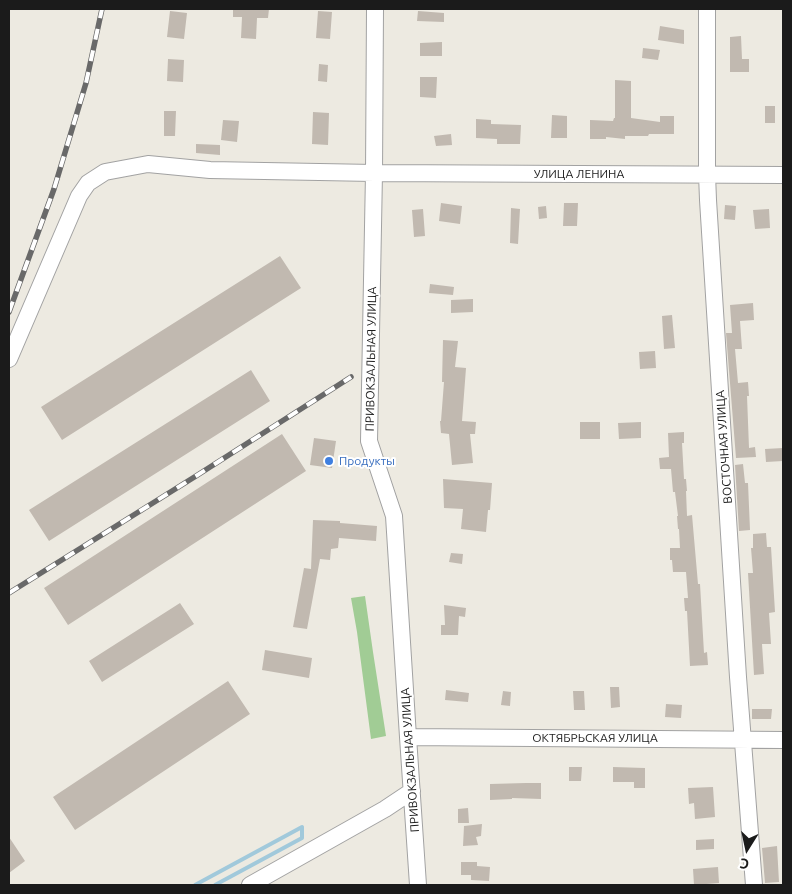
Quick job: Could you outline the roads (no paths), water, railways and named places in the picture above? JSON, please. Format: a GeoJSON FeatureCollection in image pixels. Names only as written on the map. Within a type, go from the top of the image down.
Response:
{"type":"FeatureCollection","features":[{"type":"Feature","properties":{"kind":"street","name":"ПРИВОКЗАЛЬНАЯ УЛИЦА"},"geometry":{"type":"LineString","coordinates":[[376,9],[369,441],[394,516],[418,885]]}},
{"type":"Feature","properties":{"kind":"street","name":"ВОСТОЧНАЯ УЛИЦА"},"geometry":{"type":"LineString","coordinates":[[707,9],[707,174],[738,677],[754,885]]}},
{"type":"Feature","properties":{"kind":"street","name":"УЛИЦА ЛЕНИНА"},"geometry":{"type":"LineString","coordinates":[[9,359],[79,196],[88,183],[105,172],[148,164],[210,170],[374,173],[783,175]]}},
{"type":"Feature","properties":{"kind":"street","name":"ОКТЯБРЬСКАЯ УЛИЦА"},"geometry":{"type":"LineString","coordinates":[[408,737],[783,740]]}},
{"type":"Feature","properties":{"kind":"street"},"geometry":{"type":"LineString","coordinates":[[250,885],[385,809],[412,791]]}},
{"type":"Feature","properties":{"kind":"waterway"},"geometry":{"type":"LineString","coordinates":[[195,885],[302,827],[302,838],[215,885]]}},
{"type":"Feature","properties":{"kind":"railway"},"geometry":{"type":"LineString","coordinates":[[9,312],[54,189],[86,83],[102,9]]}},
{"type":"Feature","properties":{"kind":"railway"},"geometry":{"type":"LineString","coordinates":[[9,593],[351,377]]}},
{"type":"Feature","properties":{"kind":"place","name":"Продукты"},"geometry":{"type":"Point","coordinates":[329,461]}}]}
